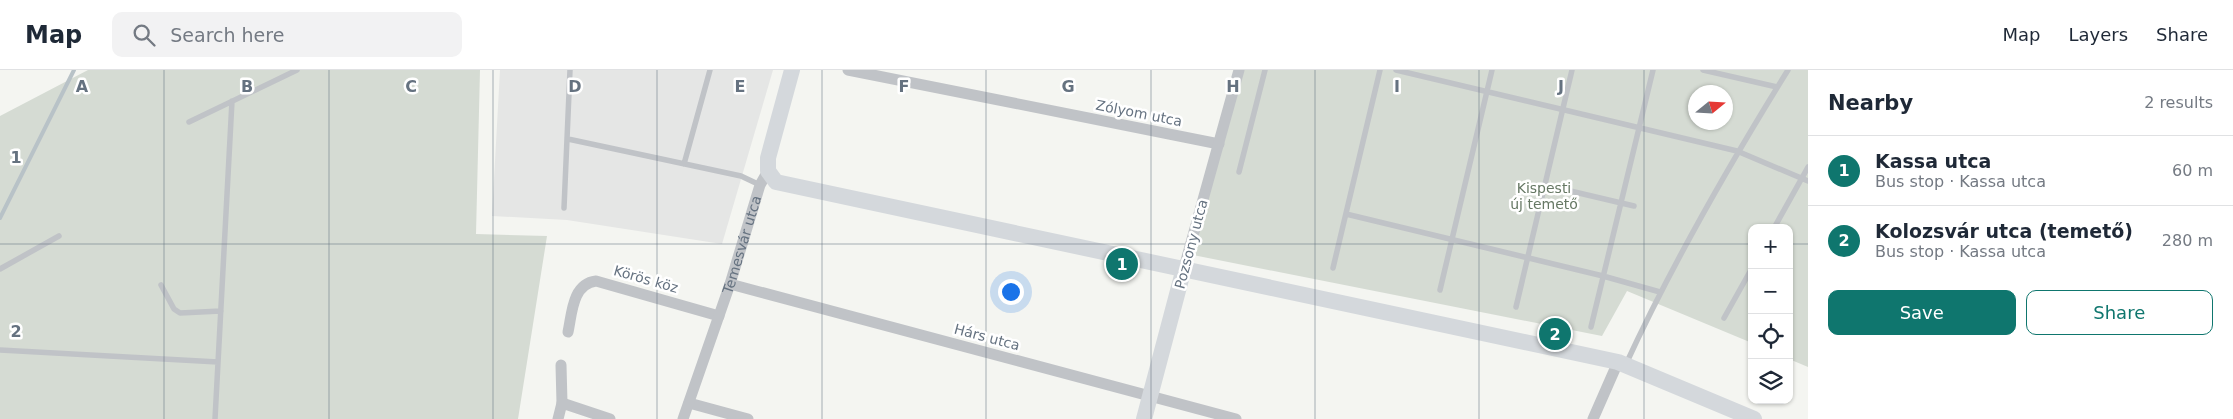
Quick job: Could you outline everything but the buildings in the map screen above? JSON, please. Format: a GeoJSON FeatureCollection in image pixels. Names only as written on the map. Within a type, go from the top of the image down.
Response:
{"type":"FeatureCollection","features":[{"type":"Feature","properties":{"kind":"street","name":"Temesvár utca"},"geometry":{"type":"LineString","coordinates":[[683,419],[730,284],[764,178],[792,70]]}},
{"type":"Feature","properties":{"kind":"street","name":"Zólyom utca"},"geometry":{"type":"LineString","coordinates":[[848,70],[1218,144]]}},
{"type":"Feature","properties":{"kind":"street","name":"Pozsony utca"},"geometry":{"type":"LineString","coordinates":[[1144,419],[1239,70]]}},
{"type":"Feature","properties":{"kind":"street"},"geometry":{"type":"LineString","coordinates":[[764,178],[1622,363],[1754,419]]}},
{"type":"Feature","properties":{"kind":"street","name":"Körös köz"},"geometry":{"type":"LineString","coordinates":[[568,332],[579,290],[586,283],[596,281],[719,316]]}},
{"type":"Feature","properties":{"kind":"street","name":"Hárs utca"},"geometry":{"type":"LineString","coordinates":[[730,284],[1236,419]]}},
{"type":"Feature","properties":{"kind":"street"},"geometry":{"type":"LineString","coordinates":[[1593,419],[1622,363]]}},
{"type":"Feature","properties":{"kind":"street"},"geometry":{"type":"LineString","coordinates":[[558,419],[562,403],[561,365]]}},
{"type":"Feature","properties":{"kind":"street"},"geometry":{"type":"LineString","coordinates":[[562,403],[610,419]]}},
{"type":"Feature","properties":{"kind":"street"},"geometry":{"type":"LineString","coordinates":[[689,403],[748,419]]}},
{"type":"Feature","properties":{"kind":"lane"},"geometry":{"type":"LineString","coordinates":[[189,122],[297,70]]}},
{"type":"Feature","properties":{"kind":"lane"},"geometry":{"type":"LineString","coordinates":[[564,208],[570,70]]}},
{"type":"Feature","properties":{"kind":"lane"},"geometry":{"type":"LineString","coordinates":[[684,164],[710,70]]}},
{"type":"Feature","properties":{"kind":"lane"},"geometry":{"type":"LineString","coordinates":[[1239,172],[1265,70]]}},
{"type":"Feature","properties":{"kind":"lane"},"geometry":{"type":"LineString","coordinates":[[1332,268],[1380,70]]}},
{"type":"Feature","properties":{"kind":"lane"},"geometry":{"type":"LineString","coordinates":[[1396,70],[1738,151],[1805,179]]}},
{"type":"Feature","properties":{"kind":"lane"},"geometry":{"type":"LineString","coordinates":[[1440,290],[1492,70]]}},
{"type":"Feature","properties":{"kind":"lane"},"geometry":{"type":"LineString","coordinates":[[1516,307],[1572,70]]}},
{"type":"Feature","properties":{"kind":"lane"},"geometry":{"type":"LineString","coordinates":[[1592,327],[1653,70]]}},
{"type":"Feature","properties":{"kind":"lane"},"geometry":{"type":"LineString","coordinates":[[1703,70],[1777,87]]}},
{"type":"Feature","properties":{"kind":"lane"},"geometry":{"type":"LineString","coordinates":[[1622,363],[1738,151],[1788,70]]}},
{"type":"Feature","properties":{"kind":"lane"},"geometry":{"type":"LineString","coordinates":[[215,419],[232,101]]}},
{"type":"Feature","properties":{"kind":"lane"},"geometry":{"type":"LineString","coordinates":[[568,139],[740,176],[764,178]]}},
{"type":"Feature","properties":{"kind":"lane"},"geometry":{"type":"LineString","coordinates":[[1777,224],[1805,179],[1808,167]]}},
{"type":"Feature","properties":{"kind":"lane"},"geometry":{"type":"LineString","coordinates":[[1545,185],[1634,206]]}},
{"type":"Feature","properties":{"kind":"lane"},"geometry":{"type":"LineString","coordinates":[[1346,214],[1603,276],[1660,292]]}},
{"type":"Feature","properties":{"kind":"lane"},"geometry":{"type":"LineString","coordinates":[[0,269],[58,236]]}},
{"type":"Feature","properties":{"kind":"lane"},"geometry":{"type":"LineString","coordinates":[[1724,318],[1751,269]]}},
{"type":"Feature","properties":{"kind":"lane"},"geometry":{"type":"LineString","coordinates":[[161,285],[174,309],[180,314],[221,311]]}},
{"type":"Feature","properties":{"kind":"lane"},"geometry":{"type":"LineString","coordinates":[[0,350],[218,362]]}},
{"type":"Feature","properties":{"kind":"shaded area"},"geometry":{"type":"Polygon","coordinates":[[[500,70],[773,70],[722,244],[567,220],[492,216],[500,70]]]}},
{"type":"Feature","properties":{"kind":"green space"},"geometry":{"type":"Polygon","coordinates":[[[88,70],[480,70],[476,234],[547,236],[518,419],[0,419],[0,116],[88,70]]]}},
{"type":"Feature","properties":{"kind":"green space","name":"Kispesti új temető"},"geometry":{"type":"Polygon","coordinates":[[[1239,70],[1808,70],[1808,367],[1793,361],[1793,224],[1748,224],[1748,341],[1627,291],[1602,336],[1193,255],[1239,70]]]}},
{"type":"Feature","properties":{"kind":"waterway"},"geometry":{"type":"LineString","coordinates":[[0,218],[74,70]]}},
{"type":"Feature","properties":{"kind":"place","name":"Kassa utca"},"geometry":{"type":"Point","coordinates":[1122,264]}},
{"type":"Feature","properties":{"kind":"place","name":"Kolozsvár utca (temető)"},"geometry":{"type":"Point","coordinates":[1555,334]}}]}
